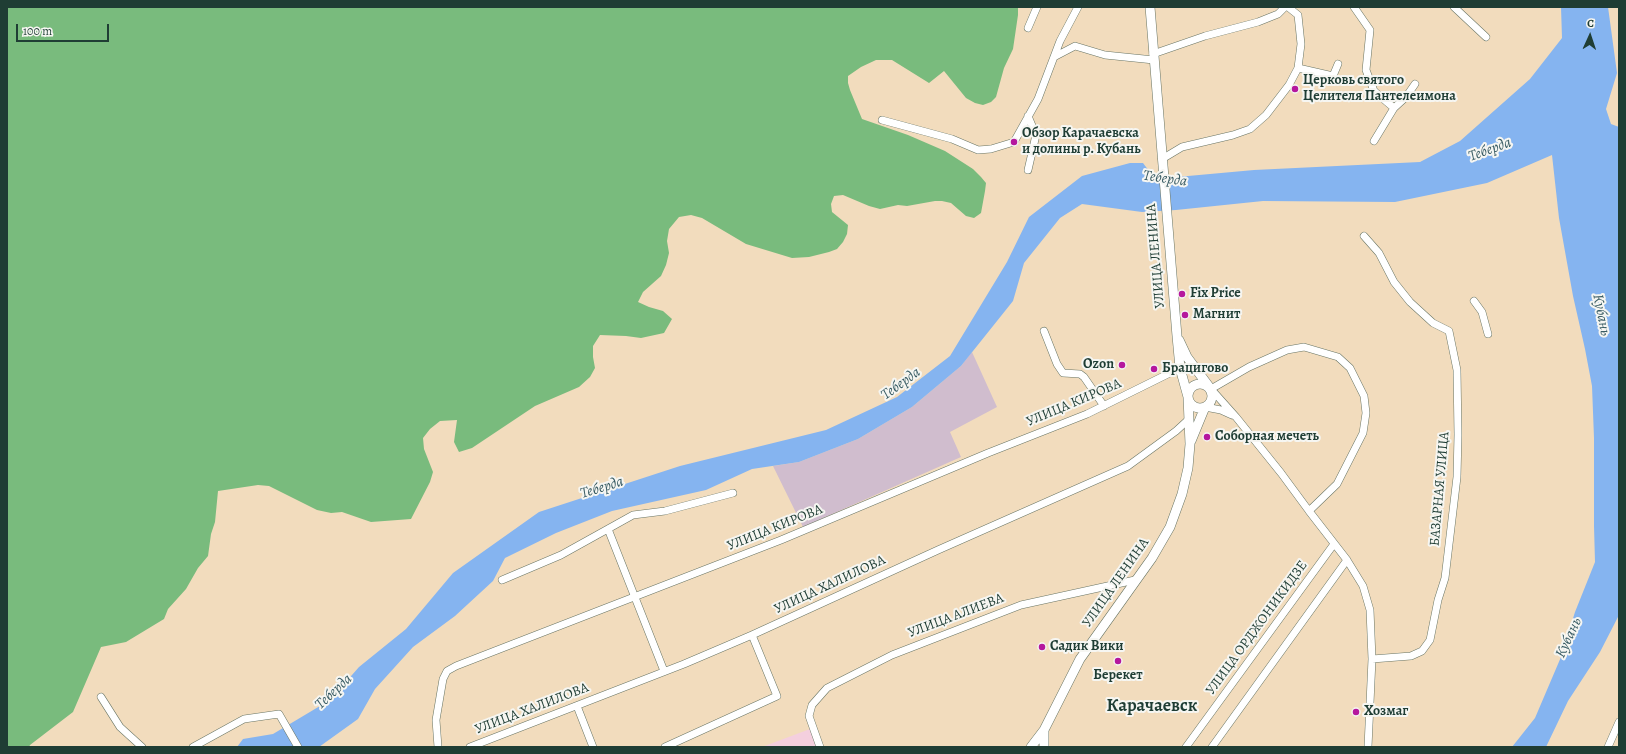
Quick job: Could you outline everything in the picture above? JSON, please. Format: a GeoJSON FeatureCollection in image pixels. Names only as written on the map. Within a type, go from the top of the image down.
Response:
{"type":"FeatureCollection","features":[{"type":"Feature","properties":{"kind":"main road","name":"УЛИЦА ЛЕНИНА"},"geometry":{"type":"LineString","coordinates":[[1031,747],[1044,730],[1080,659],[1134,580],[1152,558],[1170,527],[1188,468],[1190,444],[1188,397],[1180,368],[1150,7]]}},
{"type":"Feature","properties":{"kind":"main road","name":"УЛИЦА ЛЕНИНА"},"geometry":{"type":"LineString","coordinates":[[1177,336],[1187,357],[1211,389]]}},
{"type":"Feature","properties":{"kind":"main road"},"geometry":{"type":"LineString","coordinates":[[1198,384],[1205,385],[1211,389],[1212,398],[1210,403],[1205,407],[1200,408],[1194,406],[1190,402],[1188,397],[1189,391],[1193,387],[1198,384]]}},
{"type":"Feature","properties":{"kind":"main road","name":"УЛИЦА ЛЕНИНА"},"geometry":{"type":"LineString","coordinates":[[1190,444],[1197,423],[1205,407]]}},
{"type":"Feature","properties":{"kind":"main road","name":"УЛИЦА ЛЕНИНА"},"geometry":{"type":"LineString","coordinates":[[1044,730],[1044,747]]}},
{"type":"Feature","properties":{"kind":"street"},"geometry":{"type":"LineString","coordinates":[[1028,28],[1037,7]]}},
{"type":"Feature","properties":{"kind":"street"},"geometry":{"type":"LineString","coordinates":[[882,120],[952,139],[978,150],[991,150],[1014,142],[1038,99],[1060,41],[1078,7]]}},
{"type":"Feature","properties":{"kind":"street"},"geometry":{"type":"LineString","coordinates":[[1054,57],[1075,46],[1105,55],[1154,57],[1205,36],[1258,22],[1278,14],[1287,7],[1298,14],[1301,44],[1298,68],[1289,85],[1266,115],[1250,129],[1233,136],[1182,147],[1162,159]]}},
{"type":"Feature","properties":{"kind":"street"},"geometry":{"type":"LineString","coordinates":[[1354,7],[1370,30],[1366,70],[1374,91],[1394,108]]}},
{"type":"Feature","properties":{"kind":"street"},"geometry":{"type":"LineString","coordinates":[[1454,7],[1486,37]]}},
{"type":"Feature","properties":{"kind":"street"},"geometry":{"type":"LineString","coordinates":[[1298,68],[1333,76],[1338,64]]}},
{"type":"Feature","properties":{"kind":"street"},"geometry":{"type":"LineString","coordinates":[[1374,141],[1394,108],[1406,97],[1414,84]]}},
{"type":"Feature","properties":{"kind":"street"},"geometry":{"type":"LineString","coordinates":[[1028,116],[1036,134],[1028,170]]}},
{"type":"Feature","properties":{"kind":"street","name":"БАЗАРНАЯ УЛИЦА"},"geometry":{"type":"LineString","coordinates":[[1364,236],[1378,253],[1394,282],[1410,302],[1433,323],[1449,331],[1457,370],[1457,477],[1445,578],[1438,600],[1430,640],[1422,650],[1411,656],[1372,659]]}},
{"type":"Feature","properties":{"kind":"street"},"geometry":{"type":"LineString","coordinates":[[1474,300],[1482,312],[1488,334]]}},
{"type":"Feature","properties":{"kind":"street"},"geometry":{"type":"LineString","coordinates":[[1044,331],[1063,373],[1080,374],[1084,377],[1104,406]]}},
{"type":"Feature","properties":{"kind":"street"},"geometry":{"type":"LineString","coordinates":[[1309,511],[1337,484],[1363,433],[1366,413],[1364,396],[1350,368],[1338,358],[1304,347],[1287,350],[1249,366],[1211,389],[1236,417],[1281,473],[1309,511],[1334,544],[1347,560],[1361,583],[1370,610],[1372,659],[1368,747]]}},
{"type":"Feature","properties":{"kind":"street","name":"УЛИЦА КИРОВА"},"geometry":{"type":"LineString","coordinates":[[438,747],[436,720],[443,679],[447,671],[506,646],[781,540],[906,487],[1087,414],[1180,368]]}},
{"type":"Feature","properties":{"kind":"street"},"geometry":{"type":"LineString","coordinates":[[1205,407],[1221,410],[1236,417]]}},
{"type":"Feature","properties":{"kind":"street","name":"УЛИЦА ХАЛИЛОВА"},"geometry":{"type":"LineString","coordinates":[[470,747],[684,664],[752,635],[938,550],[1128,466],[1176,431],[1188,420]]}},
{"type":"Feature","properties":{"kind":"street"},"geometry":{"type":"LineString","coordinates":[[502,580],[561,555],[633,515],[665,511],[733,493]]}},
{"type":"Feature","properties":{"kind":"street"},"geometry":{"type":"LineString","coordinates":[[608,529],[664,671]]}},
{"type":"Feature","properties":{"kind":"street","name":"УЛИЦА ОРДЖОНИКИДЗЕ"},"geometry":{"type":"LineString","coordinates":[[1186,747],[1334,544]]}},
{"type":"Feature","properties":{"kind":"street"},"geometry":{"type":"LineString","coordinates":[[1212,747],[1347,560]]}},
{"type":"Feature","properties":{"kind":"street","name":"УЛИЦА АЛИЕВА"},"geometry":{"type":"LineString","coordinates":[[820,747],[809,716],[812,705],[827,688],[892,655],[1021,605],[1134,580]]}},
{"type":"Feature","properties":{"kind":"street"},"geometry":{"type":"LineString","coordinates":[[665,747],[777,696],[752,635]]}},
{"type":"Feature","properties":{"kind":"street"},"geometry":{"type":"LineString","coordinates":[[101,697],[120,727],[142,747]]}},
{"type":"Feature","properties":{"kind":"street"},"geometry":{"type":"LineString","coordinates":[[577,706],[593,747]]}},
{"type":"Feature","properties":{"kind":"street"},"geometry":{"type":"LineString","coordinates":[[193,747],[244,719],[279,714],[298,747]]}},
{"type":"Feature","properties":{"kind":"street"},"geometry":{"type":"LineString","coordinates":[[1608,747],[1619,722]]}},
{"type":"Feature","properties":{"kind":"shaded area"},"geometry":{"type":"Polygon","coordinates":[[[972,352],[997,407],[950,432],[961,457],[803,527],[773,466],[799,462],[858,439],[912,407],[961,366],[972,352]]]}},
{"type":"Feature","properties":{"kind":"shaded area"},"geometry":{"type":"Polygon","coordinates":[[[810,729],[817,747],[762,747],[810,729]]]}},
{"type":"Feature","properties":{"kind":"green space"},"geometry":{"type":"Polygon","coordinates":[[[7,7],[1018,7],[1018,15],[1013,49],[1004,68],[996,97],[991,102],[983,105],[966,98],[944,71],[929,83],[892,60],[876,60],[861,67],[848,76],[850,90],[862,119],[908,135],[945,151],[973,169],[981,177],[986,183],[981,213],[974,218],[966,216],[951,203],[942,201],[907,206],[898,205],[880,209],[843,195],[834,196],[831,204],[832,212],[848,225],[847,234],[843,242],[837,249],[829,252],[809,257],[792,258],[746,244],[702,218],[691,215],[679,217],[669,229],[667,241],[669,253],[661,276],[643,292],[638,302],[663,311],[672,319],[664,333],[641,338],[600,335],[593,346],[595,368],[590,377],[579,387],[535,406],[472,448],[459,452],[454,442],[457,420],[440,421],[430,429],[423,438],[424,449],[433,472],[430,482],[411,519],[371,522],[342,512],[331,513],[317,510],[269,486],[258,485],[218,491],[215,522],[211,534],[208,556],[198,568],[186,589],[168,609],[164,619],[126,642],[101,647],[73,712],[29,747],[7,747],[7,7]]]}},
{"type":"Feature","properties":{"kind":"water"},"geometry":{"type":"Polygon","coordinates":[[[1561,7],[1608,7],[1617,73],[1606,109],[1611,124],[1619,127],[1619,615],[1600,652],[1568,701],[1546,747],[1512,747],[1535,718],[1561,657],[1575,612],[1595,562],[1592,386],[1573,296],[1559,218],[1552,155],[1487,183],[1395,202],[1263,201],[1142,212],[1082,204],[1060,218],[1024,263],[1013,301],[961,366],[912,407],[858,439],[799,462],[752,469],[706,490],[612,511],[556,533],[505,558],[493,581],[455,616],[413,647],[375,689],[358,719],[319,747],[237,747],[243,739],[273,734],[330,700],[359,667],[406,629],[453,573],[539,512],[680,466],[826,430],[897,397],[950,356],[1007,262],[1029,217],[1082,176],[1130,163],[1143,163],[1155,179],[1254,170],[1420,162],[1460,141],[1530,79],[1562,38],[1561,7]]]}},
{"type":"Feature","properties":{"kind":"place","name":"Церковь святого Целителя Пантелеимона"},"geometry":{"type":"Point","coordinates":[1295,89]}},
{"type":"Feature","properties":{"kind":"place","name":"Обзор Карачаевска и долины р. Кубань"},"geometry":{"type":"Point","coordinates":[1014,142]}},
{"type":"Feature","properties":{"kind":"place","name":"Fix Price"},"geometry":{"type":"Point","coordinates":[1182,294]}},
{"type":"Feature","properties":{"kind":"place","name":"Магнит"},"geometry":{"type":"Point","coordinates":[1185,315]}},
{"type":"Feature","properties":{"kind":"place","name":"Ozon"},"geometry":{"type":"Point","coordinates":[1122,365]}},
{"type":"Feature","properties":{"kind":"place","name":"Брацигово"},"geometry":{"type":"Point","coordinates":[1154,369]}},
{"type":"Feature","properties":{"kind":"place","name":"Соборная мечеть"},"geometry":{"type":"Point","coordinates":[1207,437]}},
{"type":"Feature","properties":{"kind":"place","name":"Садик Вики"},"geometry":{"type":"Point","coordinates":[1042,647]}},
{"type":"Feature","properties":{"kind":"place","name":"Берекет"},"geometry":{"type":"Point","coordinates":[1118,661]}},
{"type":"Feature","properties":{"kind":"place","name":"Хозмаг"},"geometry":{"type":"Point","coordinates":[1356,712]}},
{"type":"Feature","properties":{"kind":"district","name":"Карачаевск"},"geometry":{"type":"Point","coordinates":[1152,707]}},
{"type":"Feature","properties":{"kind":"water label","name":"Теберда"},"geometry":{"type":"Point","coordinates":[1490,150]}},
{"type":"Feature","properties":{"kind":"water label","name":"Теберда"},"geometry":{"type":"Point","coordinates":[1165,179]}},
{"type":"Feature","properties":{"kind":"water label","name":"Кубань"},"geometry":{"type":"Point","coordinates":[1601,315]}},
{"type":"Feature","properties":{"kind":"water label","name":"Теберда"},"geometry":{"type":"Point","coordinates":[901,384]}},
{"type":"Feature","properties":{"kind":"water label","name":"Теберда"},"geometry":{"type":"Point","coordinates":[602,488]}},
{"type":"Feature","properties":{"kind":"water label","name":"Кубань"},"geometry":{"type":"Point","coordinates":[1569,638]}},
{"type":"Feature","properties":{"kind":"water label","name":"Теберда"},"geometry":{"type":"Point","coordinates":[334,692]}}]}
